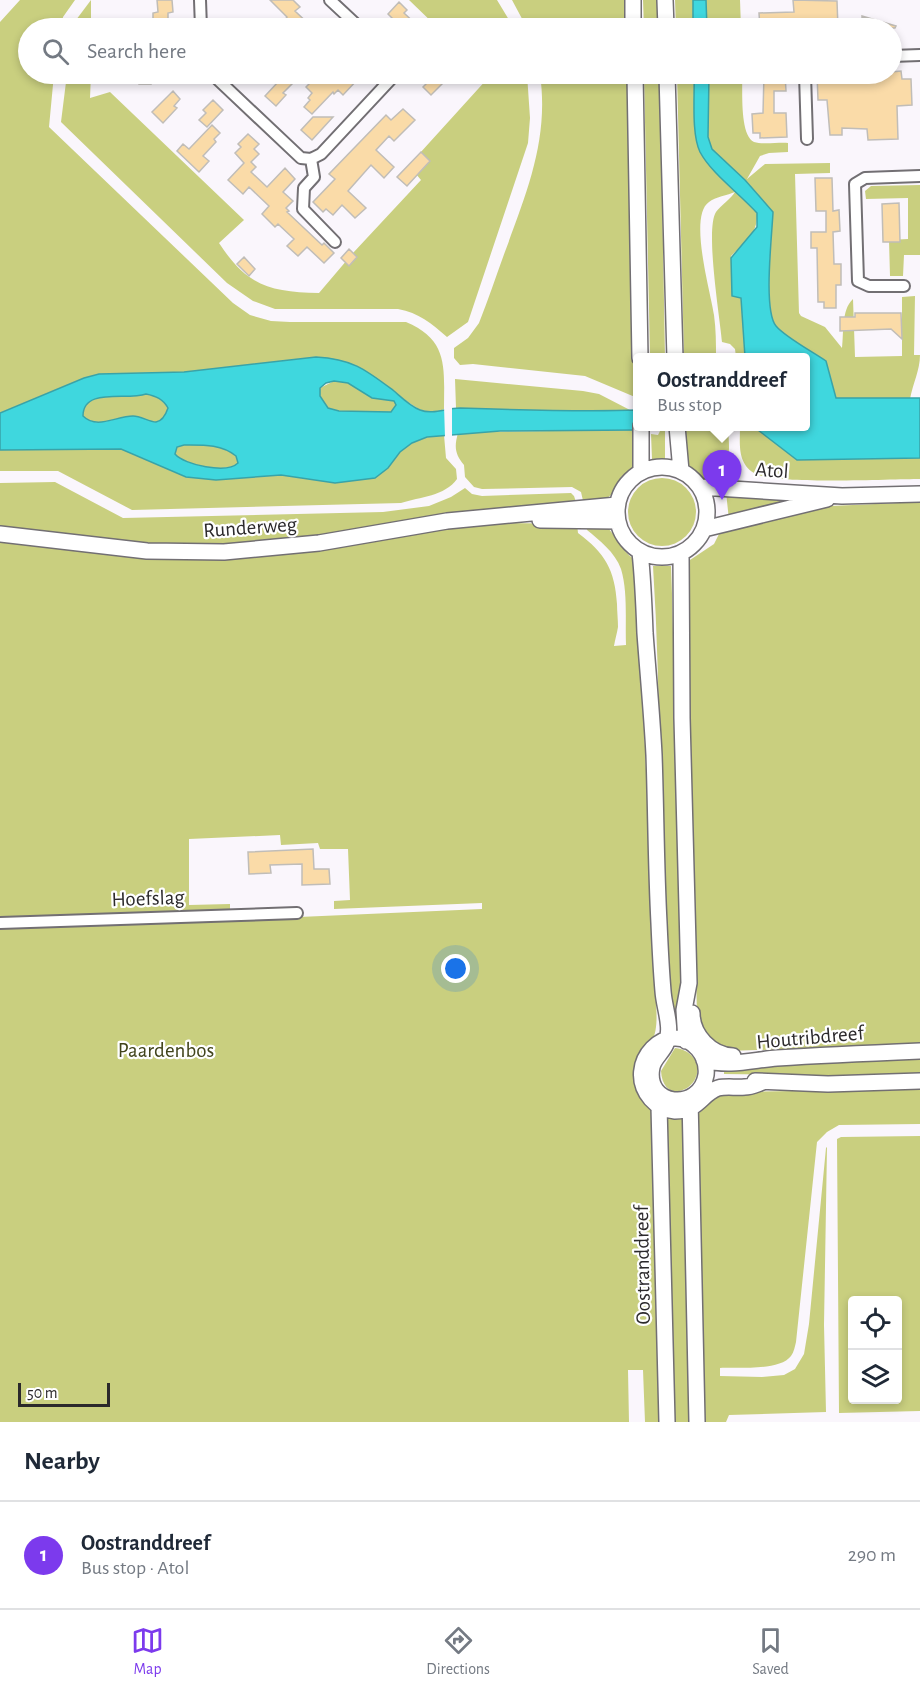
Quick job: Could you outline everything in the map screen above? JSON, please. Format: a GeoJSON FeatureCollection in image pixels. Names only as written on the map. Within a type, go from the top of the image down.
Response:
{"type":"FeatureCollection","features":[{"type":"Feature","properties":{"kind":"main road"},"geometry":{"type":"LineString","coordinates":[[633,0],[633,18]]}},
{"type":"Feature","properties":{"kind":"main road"},"geometry":{"type":"LineString","coordinates":[[665,0],[666,18]]}},
{"type":"Feature","properties":{"kind":"main road"},"geometry":{"type":"LineString","coordinates":[[634,84],[640,353]]}},
{"type":"Feature","properties":{"kind":"main road"},"geometry":{"type":"LineString","coordinates":[[667,84],[675,353]]}},
{"type":"Feature","properties":{"kind":"main road"},"geometry":{"type":"LineString","coordinates":[[641,431],[641,472]]}},
{"type":"Feature","properties":{"kind":"main road"},"geometry":{"type":"LineString","coordinates":[[677,431],[681,471]]}},
{"type":"Feature","properties":{"kind":"main road"},"geometry":{"type":"LineString","coordinates":[[661,467],[681,471],[700,487],[707,507],[704,529],[691,547],[681,554],[660,558],[640,552],[627,542],[617,521],[617,505],[625,486],[641,472],[661,467]]}},
{"type":"Feature","properties":{"kind":"main road","name":"Atol"},"geometry":{"type":"LineString","coordinates":[[700,487],[842,495],[920,494]]}},
{"type":"Feature","properties":{"kind":"main road","name":"Atol"},"geometry":{"type":"LineString","coordinates":[[704,529],[842,495]]}},
{"type":"Feature","properties":{"kind":"main road","name":"Runderweg"},"geometry":{"type":"LineString","coordinates":[[0,534],[147,551],[224,552],[319,543],[447,521],[617,505]]}},
{"type":"Feature","properties":{"kind":"main road","name":"Runderweg"},"geometry":{"type":"LineString","coordinates":[[501,516],[531,520],[617,521]]}},
{"type":"Feature","properties":{"kind":"main road"},"geometry":{"type":"LineString","coordinates":[[640,552],[654,755],[658,921],[663,994],[660,1008],[663,1041],[663,1051],[653,1064],[652,1084],[662,1096],[668,1099],[682,1100],[696,1105],[706,1089],[705,1060],[697,1048],[686,1041],[663,1041],[643,1061],[641,1076],[645,1090],[659,1106],[676,1111],[690,1103]]}},
{"type":"Feature","properties":{"kind":"main road"},"geometry":{"type":"LineString","coordinates":[[681,554],[682,718],[689,983],[693,1026],[708,1046],[720,1055],[762,1059]]}},
{"type":"Feature","properties":{"kind":"main road"},"geometry":{"type":"LineString","coordinates":[[686,1041],[684,1010],[689,983]]}},
{"type":"Feature","properties":{"kind":"main road","name":"Houtribdreef"},"geometry":{"type":"LineString","coordinates":[[705,1060],[745,1064],[762,1059],[920,1051]]}},
{"type":"Feature","properties":{"kind":"main road","name":"Houtribdreef"},"geometry":{"type":"LineString","coordinates":[[706,1089],[724,1079],[837,1083],[920,1081]]}},
{"type":"Feature","properties":{"kind":"main road"},"geometry":{"type":"LineString","coordinates":[[690,1103],[697,1422]]}},
{"type":"Feature","properties":{"kind":"main road","name":"Oostranddreef"},"geometry":{"type":"LineString","coordinates":[[659,1106],[667,1422]]}},
{"type":"Feature","properties":{"kind":"street"},"geometry":{"type":"LineString","coordinates":[[200,0],[201,18]]}},
{"type":"Feature","properties":{"kind":"street"},"geometry":{"type":"LineString","coordinates":[[330,0],[349,18]]}},
{"type":"Feature","properties":{"kind":"street"},"geometry":{"type":"LineString","coordinates":[[902,56],[920,55]]}},
{"type":"Feature","properties":{"kind":"street"},"geometry":{"type":"LineString","coordinates":[[223,84],[301,158],[312,159],[321,154],[386,84]]}},
{"type":"Feature","properties":{"kind":"street"},"geometry":{"type":"LineString","coordinates":[[805,84],[807,139]]}},
{"type":"Feature","properties":{"kind":"street"},"geometry":{"type":"LineString","coordinates":[[312,159],[314,177],[303,188],[303,209],[334,242]]}},
{"type":"Feature","properties":{"kind":"street"},"geometry":{"type":"LineString","coordinates":[[904,286],[869,286],[858,281],[855,184],[865,178],[920,176]]}},
{"type":"Feature","properties":{"kind":"street","name":"Hoefslag"},"geometry":{"type":"LineString","coordinates":[[0,923],[297,913]]}},
{"type":"Feature","properties":{"kind":"green space"},"geometry":{"type":"Polygon","coordinates":[[[20,0],[75,0],[63,18],[18,18],[18,84],[53,84],[49,127],[233,303],[250,315],[271,321],[290,322],[406,322],[420,329],[430,337],[441,357],[444,409],[436,413],[420,410],[402,398],[316,357],[184,372],[99,374],[0,413],[0,22],[20,0]]]}},
{"type":"Feature","properties":{"kind":"green space"},"geometry":{"type":"Polygon","coordinates":[[[91,0],[91,18],[78,18],[91,0]]]}},
{"type":"Feature","properties":{"kind":"green space"},"geometry":{"type":"Polygon","coordinates":[[[409,0],[497,0],[508,18],[428,18],[409,0]]]}},
{"type":"Feature","properties":{"kind":"green space"},"geometry":{"type":"Polygon","coordinates":[[[512,0],[625,0],[626,18],[522,18],[512,0]]]}},
{"type":"Feature","properties":{"kind":"green space"},"geometry":{"type":"Polygon","coordinates":[[[643,0],[657,0],[658,18],[644,18],[643,0]]]}},
{"type":"Feature","properties":{"kind":"green space"},"geometry":{"type":"Polygon","coordinates":[[[675,0],[740,0],[741,18],[676,18],[675,0]]]}},
{"type":"Feature","properties":{"kind":"green space"},"geometry":{"type":"Polygon","coordinates":[[[66,84],[91,84],[90,98],[110,92],[244,220],[219,243],[240,269],[261,284],[273,288],[319,293],[421,180],[410,164],[483,84],[528,84],[530,118],[528,143],[468,322],[447,337],[424,319],[398,309],[275,309],[253,301],[227,283],[61,122],[66,84]]]}},
{"type":"Feature","properties":{"kind":"green space"},"geometry":{"type":"Polygon","coordinates":[[[541,84],[627,84],[633,396],[585,376],[473,364],[460,365],[454,358],[454,348],[468,338],[479,323],[529,184],[539,142],[541,84]]]}},
{"type":"Feature","properties":{"kind":"green space"},"geometry":{"type":"Polygon","coordinates":[[[644,84],[660,84],[665,353],[650,353],[644,84]]]}},
{"type":"Feature","properties":{"kind":"green space"},"geometry":{"type":"Polygon","coordinates":[[[677,84],[742,84],[744,121],[749,138],[758,143],[788,143],[788,152],[760,156],[747,179],[765,164],[830,163],[830,173],[795,174],[799,313],[825,327],[842,348],[846,309],[853,299],[855,357],[902,356],[902,297],[915,296],[914,355],[920,355],[919,366],[910,399],[836,398],[826,361],[792,340],[776,326],[772,317],[769,289],[773,212],[745,180],[721,158],[737,192],[757,213],[753,232],[731,256],[741,298],[745,353],[736,353],[730,344],[722,342],[713,254],[713,221],[716,212],[735,192],[709,202],[703,210],[700,222],[702,255],[715,320],[716,353],[684,353],[677,84]]]}},
{"type":"Feature","properties":{"kind":"green space"},"geometry":{"type":"Polygon","coordinates":[[[920,185],[920,255],[904,255],[903,276],[890,276],[889,240],[908,239],[908,198],[866,199],[865,191],[871,186],[920,185]]]}},
{"type":"Feature","properties":{"kind":"green space"},"geometry":{"type":"Polygon","coordinates":[[[455,379],[583,391],[599,394],[630,410],[526,411],[456,408],[455,379]]]}},
{"type":"Feature","properties":{"kind":"green space"},"geometry":{"type":"Polygon","coordinates":[[[334,381],[348,383],[372,398],[394,401],[396,405],[391,412],[338,411],[328,408],[320,396],[320,388],[334,381]]]}},
{"type":"Feature","properties":{"kind":"green space"},"geometry":{"type":"Polygon","coordinates":[[[146,394],[159,398],[168,409],[161,420],[153,422],[133,416],[94,422],[83,416],[85,407],[90,401],[98,398],[146,394]]]}},
{"type":"Feature","properties":{"kind":"green space"},"geometry":{"type":"Polygon","coordinates":[[[633,430],[636,431],[634,467],[621,477],[612,494],[605,500],[584,505],[581,492],[572,487],[482,489],[474,487],[465,477],[464,465],[456,450],[458,433],[633,430]]]}},
{"type":"Feature","properties":{"kind":"green space"},"geometry":{"type":"Polygon","coordinates":[[[660,431],[665,431],[665,459],[652,459],[651,434],[658,435],[660,431]]]}},
{"type":"Feature","properties":{"kind":"green space"},"geometry":{"type":"Polygon","coordinates":[[[686,431],[728,431],[728,457],[711,481],[704,479],[688,465],[686,431]]]}},
{"type":"Feature","properties":{"kind":"green space"},"geometry":{"type":"Polygon","coordinates":[[[740,431],[759,431],[797,460],[920,458],[920,479],[807,480],[766,477],[749,469],[742,458],[740,431]]]}},
{"type":"Feature","properties":{"kind":"green space"},"geometry":{"type":"Polygon","coordinates":[[[444,435],[446,458],[456,469],[457,479],[446,489],[432,495],[401,503],[132,510],[58,471],[0,471],[0,450],[122,449],[186,477],[216,480],[281,475],[335,483],[388,468],[400,452],[412,443],[427,437],[444,435]]]}},
{"type":"Feature","properties":{"kind":"green space"},"geometry":{"type":"Polygon","coordinates":[[[184,445],[224,449],[236,456],[238,463],[225,468],[216,468],[187,462],[175,454],[177,447],[184,445]]]}},
{"type":"Feature","properties":{"kind":"green space"},"geometry":{"type":"Polygon","coordinates":[[[662,478],[675,481],[686,488],[693,499],[696,512],[693,525],[686,536],[675,543],[662,546],[649,543],[638,536],[631,525],[628,512],[631,499],[638,488],[649,481],[662,478]]]}},
{"type":"Feature","properties":{"kind":"green space"},"geometry":{"type":"Polygon","coordinates":[[[55,482],[123,518],[383,512],[429,506],[465,488],[472,494],[482,496],[571,493],[577,505],[427,518],[311,537],[237,544],[167,545],[0,528],[0,483],[55,482]]]}},
{"type":"Feature","properties":{"kind":"green space"},"geometry":{"type":"Polygon","coordinates":[[[726,492],[794,497],[795,501],[729,520],[726,492]]]}},
{"type":"Feature","properties":{"kind":"green space"},"geometry":{"type":"Polygon","coordinates":[[[920,502],[920,1045],[726,1051],[704,1035],[697,1016],[687,571],[690,560],[714,544],[720,532],[808,507],[920,502]]]}},
{"type":"Feature","properties":{"kind":"green space","name":"Paardenbos"},"geometry":{"type":"Polygon","coordinates":[[[507,523],[577,524],[578,533],[602,555],[614,581],[618,627],[614,646],[626,645],[625,597],[621,569],[615,557],[587,530],[586,524],[605,526],[634,559],[641,656],[657,1014],[654,1038],[651,1043],[664,1422],[645,1422],[643,1370],[628,1370],[629,1422],[0,1422],[0,542],[128,554],[507,523]],[[280,835],[189,839],[189,905],[230,904],[230,912],[299,917],[482,909],[482,903],[334,909],[334,901],[350,900],[348,849],[320,849],[318,843],[281,845],[280,835]]]}},
{"type":"Feature","properties":{"kind":"green space"},"geometry":{"type":"Polygon","coordinates":[[[653,566],[671,566],[682,968],[679,1030],[672,1030],[663,863],[653,566]]]}},
{"type":"Feature","properties":{"kind":"green space"},"geometry":{"type":"Polygon","coordinates":[[[675,1048],[691,1055],[695,1060],[697,1070],[690,1085],[684,1090],[676,1091],[669,1089],[664,1083],[661,1071],[675,1048]]]}},
{"type":"Feature","properties":{"kind":"green space"},"geometry":{"type":"Polygon","coordinates":[[[920,1058],[920,1075],[849,1078],[724,1074],[724,1067],[920,1058]]]}},
{"type":"Feature","properties":{"kind":"green space"},"geometry":{"type":"Polygon","coordinates":[[[920,1089],[920,1124],[839,1125],[817,1142],[793,1353],[786,1361],[778,1364],[747,1368],[720,1368],[720,1376],[784,1375],[795,1369],[804,1354],[827,1147],[824,1325],[826,1412],[729,1415],[726,1422],[701,1422],[694,1124],[700,1112],[711,1100],[727,1092],[920,1089]]]}},
{"type":"Feature","properties":{"kind":"green space"},"geometry":{"type":"Polygon","coordinates":[[[665,1116],[686,1118],[693,1422],[671,1422],[665,1116]]]}},
{"type":"Feature","properties":{"kind":"green space"},"geometry":{"type":"Polygon","coordinates":[[[920,1136],[920,1411],[839,1413],[837,1139],[841,1137],[920,1136]]]}},
{"type":"Feature","properties":{"kind":"water"},"geometry":{"type":"Polygon","coordinates":[[[693,0],[706,0],[707,18],[693,18],[693,0]]]}},
{"type":"Feature","properties":{"kind":"water"},"geometry":{"type":"Polygon","coordinates":[[[694,84],[709,84],[708,137],[712,149],[745,180],[773,212],[769,289],[772,317],[776,326],[792,340],[826,361],[836,398],[920,398],[920,458],[797,460],[759,431],[810,431],[810,353],[745,353],[741,298],[732,296],[731,258],[757,227],[757,213],[718,176],[705,160],[697,144],[694,125],[694,84]]]}},
{"type":"Feature","properties":{"kind":"water"},"geometry":{"type":"Polygon","coordinates":[[[316,357],[329,358],[358,367],[420,410],[435,412],[460,408],[633,410],[633,430],[500,431],[427,437],[412,443],[400,452],[388,468],[375,478],[335,483],[281,475],[216,480],[186,477],[121,449],[0,450],[0,413],[99,374],[184,372],[316,357]],[[334,381],[320,388],[320,396],[328,408],[339,411],[391,412],[396,405],[394,401],[372,398],[348,383],[334,381]],[[146,394],[98,398],[90,401],[85,407],[83,416],[94,422],[133,416],[156,422],[162,419],[168,408],[159,398],[146,394]],[[184,445],[177,447],[175,454],[196,465],[225,468],[238,463],[236,456],[218,447],[184,445]]]}},
{"type":"Feature","properties":{"kind":"pier"},"geometry":{"type":"Polygon","coordinates":[[[452,405],[452,437],[445,438],[444,406],[452,405]]]}},
{"type":"Feature","properties":{"kind":"building"},"geometry":{"type":"Polygon","coordinates":[[[157,0],[172,0],[173,12],[168,13],[168,18],[153,18],[153,13],[158,12],[157,0]]]}},
{"type":"Feature","properties":{"kind":"building"},"geometry":{"type":"Polygon","coordinates":[[[270,0],[293,0],[300,7],[295,11],[302,18],[287,17],[270,0]]]}},
{"type":"Feature","properties":{"kind":"building"},"geometry":{"type":"Polygon","coordinates":[[[793,0],[837,1],[838,18],[759,18],[759,13],[794,12],[793,0]]]}},
{"type":"Feature","properties":{"kind":"building"},"geometry":{"type":"Polygon","coordinates":[[[399,2],[407,10],[404,13],[409,18],[392,18],[388,14],[399,2]]]}},
{"type":"Feature","properties":{"kind":"building"},"geometry":{"type":"Polygon","coordinates":[[[902,79],[911,79],[912,105],[897,106],[898,139],[868,140],[867,129],[842,128],[842,135],[830,135],[827,100],[818,100],[817,84],[902,84],[902,79]]]}},
{"type":"Feature","properties":{"kind":"building"},"geometry":{"type":"Polygon","coordinates":[[[276,84],[292,84],[283,93],[286,95],[276,106],[265,96],[276,84]]]}},
{"type":"Feature","properties":{"kind":"building"},"geometry":{"type":"Polygon","coordinates":[[[309,84],[353,84],[343,95],[338,90],[334,94],[333,92],[312,114],[304,107],[312,93],[306,87],[309,84]]]}},
{"type":"Feature","properties":{"kind":"building"},"geometry":{"type":"Polygon","coordinates":[[[426,84],[442,84],[431,95],[423,87],[426,84]]]}},
{"type":"Feature","properties":{"kind":"building"},"geometry":{"type":"Polygon","coordinates":[[[764,84],[786,84],[786,91],[774,91],[774,113],[786,113],[787,137],[760,138],[760,133],[753,133],[752,114],[763,113],[764,84]]]}},
{"type":"Feature","properties":{"kind":"building"},"geometry":{"type":"Polygon","coordinates":[[[173,91],[180,99],[174,106],[177,108],[163,123],[152,112],[173,91]]]}},
{"type":"Feature","properties":{"kind":"building"},"geometry":{"type":"Polygon","coordinates":[[[213,100],[223,110],[207,127],[199,120],[206,113],[203,110],[213,100]]]}},
{"type":"Feature","properties":{"kind":"building"},"geometry":{"type":"Polygon","coordinates":[[[403,109],[415,120],[394,141],[389,136],[376,150],[394,167],[384,178],[371,165],[348,191],[366,208],[355,218],[342,205],[333,215],[326,209],[323,212],[313,202],[335,179],[329,174],[386,115],[391,120],[403,109]]]}},
{"type":"Feature","properties":{"kind":"building"},"geometry":{"type":"Polygon","coordinates":[[[313,117],[333,117],[312,140],[301,130],[313,117]]]}},
{"type":"Feature","properties":{"kind":"building"},"geometry":{"type":"Polygon","coordinates":[[[212,125],[220,133],[214,139],[216,142],[203,156],[209,161],[199,172],[177,151],[183,144],[189,149],[212,125]]]}},
{"type":"Feature","properties":{"kind":"building"},"geometry":{"type":"Polygon","coordinates":[[[248,134],[259,144],[254,149],[259,154],[251,162],[256,167],[251,172],[267,187],[285,168],[295,179],[283,192],[293,201],[286,208],[289,211],[287,212],[322,245],[324,243],[334,253],[324,263],[307,247],[298,256],[287,246],[294,239],[278,224],[275,227],[262,214],[269,206],[249,187],[243,194],[228,180],[244,163],[235,153],[241,147],[238,144],[248,134]]]}},
{"type":"Feature","properties":{"kind":"building"},"geometry":{"type":"Polygon","coordinates":[[[421,152],[430,161],[407,186],[397,177],[421,152]]]}},
{"type":"Feature","properties":{"kind":"building"},"geometry":{"type":"Polygon","coordinates":[[[815,178],[832,178],[833,211],[839,210],[840,231],[833,232],[834,264],[841,264],[841,285],[836,285],[836,308],[824,308],[824,302],[818,302],[817,248],[811,248],[811,232],[826,232],[826,211],[816,211],[815,178]]]}},
{"type":"Feature","properties":{"kind":"building"},"geometry":{"type":"Polygon","coordinates":[[[899,203],[900,242],[883,242],[882,204],[899,203]]]}},
{"type":"Feature","properties":{"kind":"building"},"geometry":{"type":"Polygon","coordinates":[[[349,249],[357,257],[349,266],[341,258],[349,249]]]}},
{"type":"Feature","properties":{"kind":"building"},"geometry":{"type":"Polygon","coordinates":[[[244,257],[255,269],[249,276],[237,264],[244,257]]]}},
{"type":"Feature","properties":{"kind":"building"},"geometry":{"type":"Polygon","coordinates":[[[855,313],[901,313],[902,339],[891,329],[840,331],[840,317],[855,317],[855,313]]]}},
{"type":"Feature","properties":{"kind":"building"},"geometry":{"type":"Polygon","coordinates":[[[313,849],[314,869],[329,869],[330,884],[302,885],[302,864],[270,865],[271,873],[249,874],[248,852],[313,849]]]}},
{"type":"Feature","properties":{"kind":"place","name":"Oostranddreef"},"geometry":{"type":"Point","coordinates":[722,500]}}]}
